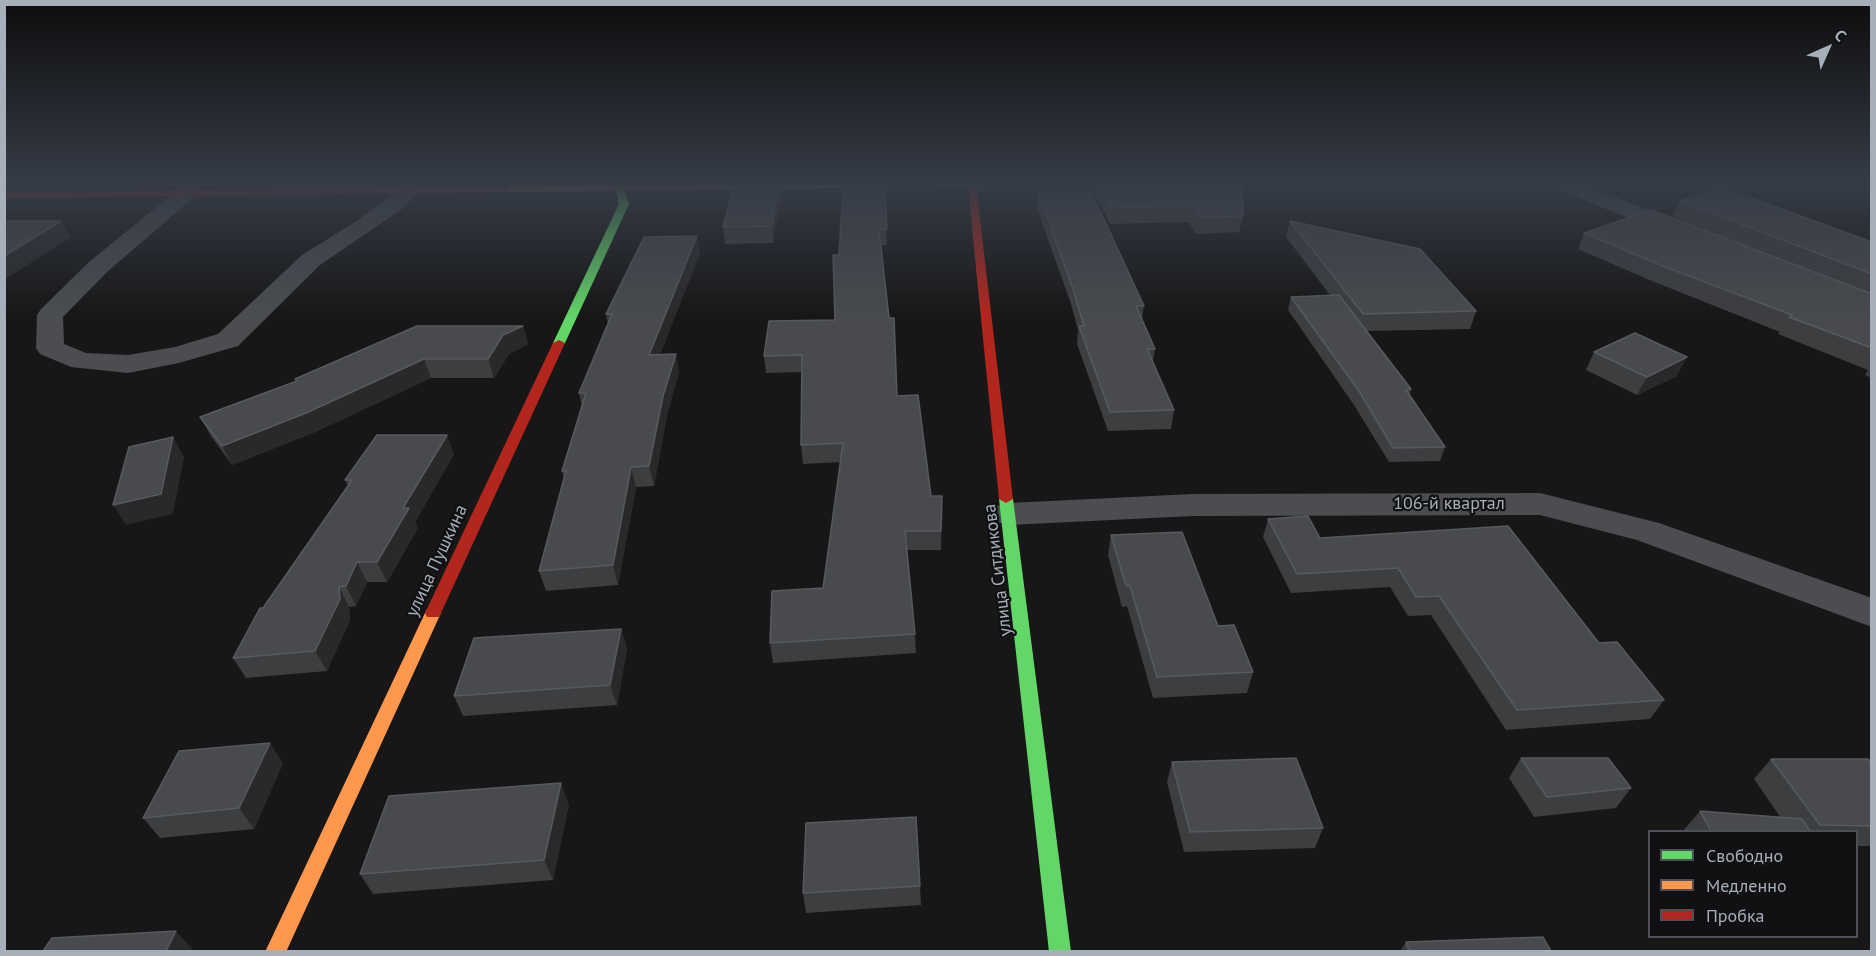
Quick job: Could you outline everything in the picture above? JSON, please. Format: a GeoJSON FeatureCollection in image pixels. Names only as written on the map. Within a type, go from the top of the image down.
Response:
{"type":"FeatureCollection","features":[{"type":"Feature","properties":{"kind":"street"},"geometry":{"type":"LineString","coordinates":[[134,230],[50,315],[50,348],[81,361],[128,364],[179,356],[228,340],[311,260],[359,230]]}},
{"type":"Feature","properties":{"kind":"street","name":"улица Пушкина"},"geometry":{"type":"LineString","coordinates":[[275,951],[612,230]]}},
{"type":"Feature","properties":{"kind":"street","name":"улица Ситдикова"},"geometry":{"type":"LineString","coordinates":[[977,230],[1060,951]]}},
{"type":"Feature","properties":{"kind":"street"},"geometry":{"type":"LineString","coordinates":[[1679,230],[1700,238]]}},
{"type":"Feature","properties":{"kind":"street","name":"106-й квартал"},"geometry":{"type":"LineString","coordinates":[[1009,514],[1193,505],[1540,504],[1647,531],[1872,614]]}},
{"type":"Feature","properties":{"kind":"building"},"geometry":{"type":"Polygon","coordinates":[[[4,230],[47,230],[4,256],[4,230]]]}},
{"type":"Feature","properties":{"kind":"building"},"geometry":{"type":"Polygon","coordinates":[[[840,230],[879,230],[889,318],[894,318],[897,396],[918,395],[931,496],[942,496],[941,531],[905,531],[915,634],[770,643],[772,591],[823,588],[843,443],[801,445],[802,355],[764,356],[769,321],[835,320],[833,255],[839,255],[840,230]]]}},
{"type":"Feature","properties":{"kind":"building"},"geometry":{"type":"Polygon","coordinates":[[[1052,230],[1109,230],[1144,306],[1136,306],[1155,349],[1147,349],[1174,410],[1110,412],[1079,326],[1084,326],[1052,230]]]}},
{"type":"Feature","properties":{"kind":"building"},"geometry":{"type":"Polygon","coordinates":[[[1297,230],[1330,230],[1420,249],[1476,311],[1363,314],[1297,230]]]}},
{"type":"Feature","properties":{"kind":"building"},"geometry":{"type":"Polygon","coordinates":[[[1594,230],[1703,230],[1872,294],[1872,348],[1789,317],[1792,315],[1660,265],[1584,233],[1594,230]]]}},
{"type":"Feature","properties":{"kind":"building"},"geometry":{"type":"Polygon","coordinates":[[[1755,230],[1838,230],[1872,242],[1872,274],[1755,230]]]}},
{"type":"Feature","properties":{"kind":"building"},"geometry":{"type":"Polygon","coordinates":[[[697,236],[649,355],[676,354],[663,396],[649,466],[631,467],[613,565],[539,571],[566,471],[562,471],[586,393],[579,393],[612,314],[606,314],[644,237],[697,236]]]}},
{"type":"Feature","properties":{"kind":"building"},"geometry":{"type":"Polygon","coordinates":[[[1339,295],[1411,389],[1406,390],[1445,447],[1393,448],[1359,391],[1291,297],[1339,295]]]}},
{"type":"Feature","properties":{"kind":"building"},"geometry":{"type":"Polygon","coordinates":[[[417,326],[523,326],[503,335],[488,359],[424,359],[306,413],[222,446],[200,417],[297,381],[295,379],[417,326]]]}},
{"type":"Feature","properties":{"kind":"building"},"geometry":{"type":"Polygon","coordinates":[[[1635,333],[1687,357],[1647,377],[1594,352],[1635,333]]]}},
{"type":"Feature","properties":{"kind":"building"},"geometry":{"type":"Polygon","coordinates":[[[377,435],[447,435],[403,508],[409,508],[377,562],[357,562],[346,586],[339,587],[340,599],[315,651],[233,658],[260,608],[263,608],[352,480],[345,480],[377,435]]]}},
{"type":"Feature","properties":{"kind":"building"},"geometry":{"type":"Polygon","coordinates":[[[173,437],[161,494],[113,505],[129,447],[173,437]]]}},
{"type":"Feature","properties":{"kind":"building"},"geometry":{"type":"Polygon","coordinates":[[[1308,516],[1320,538],[1508,526],[1599,643],[1617,642],[1664,700],[1517,710],[1439,596],[1416,597],[1398,568],[1297,574],[1268,519],[1308,516]]]}},
{"type":"Feature","properties":{"kind":"building"},"geometry":{"type":"Polygon","coordinates":[[[1182,532],[1218,626],[1234,625],[1253,672],[1157,677],[1130,586],[1126,586],[1111,535],[1182,532]]]}},
{"type":"Feature","properties":{"kind":"building"},"geometry":{"type":"Polygon","coordinates":[[[621,629],[610,685],[454,696],[474,638],[621,629]]]}},
{"type":"Feature","properties":{"kind":"building"},"geometry":{"type":"Polygon","coordinates":[[[270,743],[239,808],[143,818],[179,751],[270,743]]]}},
{"type":"Feature","properties":{"kind":"building"},"geometry":{"type":"Polygon","coordinates":[[[1296,758],[1323,828],[1190,832],[1172,762],[1296,758]]]}},
{"type":"Feature","properties":{"kind":"building"},"geometry":{"type":"Polygon","coordinates":[[[1521,758],[1608,758],[1631,788],[1547,797],[1521,758]]]}},
{"type":"Feature","properties":{"kind":"building"},"geometry":{"type":"Polygon","coordinates":[[[1771,759],[1868,759],[1872,764],[1872,826],[1820,825],[1771,759]]]}},
{"type":"Feature","properties":{"kind":"building"},"geometry":{"type":"Polygon","coordinates":[[[561,783],[544,860],[360,874],[389,796],[561,783]]]}},
{"type":"Feature","properties":{"kind":"building"},"geometry":{"type":"Polygon","coordinates":[[[1700,811],[1802,819],[1809,830],[1710,830],[1700,811]]]}},
{"type":"Feature","properties":{"kind":"building"},"geometry":{"type":"Polygon","coordinates":[[[916,817],[920,886],[803,893],[806,823],[916,817]]]}},
{"type":"Feature","properties":{"kind":"building"},"geometry":{"type":"Polygon","coordinates":[[[176,931],[166,951],[43,951],[52,938],[176,931]]]}},
{"type":"Feature","properties":{"kind":"building"},"geometry":{"type":"Polygon","coordinates":[[[1543,937],[1551,951],[1409,951],[1406,942],[1543,937]]]}},
{"type":"Feature","properties":{"kind":"traffic: fast"},"geometry":{"type":"LineString","coordinates":[[559,343],[612,230]]}},
{"type":"Feature","properties":{"kind":"traffic: fast"},"geometry":{"type":"LineString","coordinates":[[1006,499],[1060,952]]}},
{"type":"Feature","properties":{"kind":"traffic: slow"},"geometry":{"type":"LineString","coordinates":[[275,952],[433,613]]}},
{"type":"Feature","properties":{"kind":"traffic: jam"},"geometry":{"type":"LineString","coordinates":[[977,230],[1006,499]]}},
{"type":"Feature","properties":{"kind":"traffic: jam"},"geometry":{"type":"LineString","coordinates":[[433,613],[559,343]]}}]}
